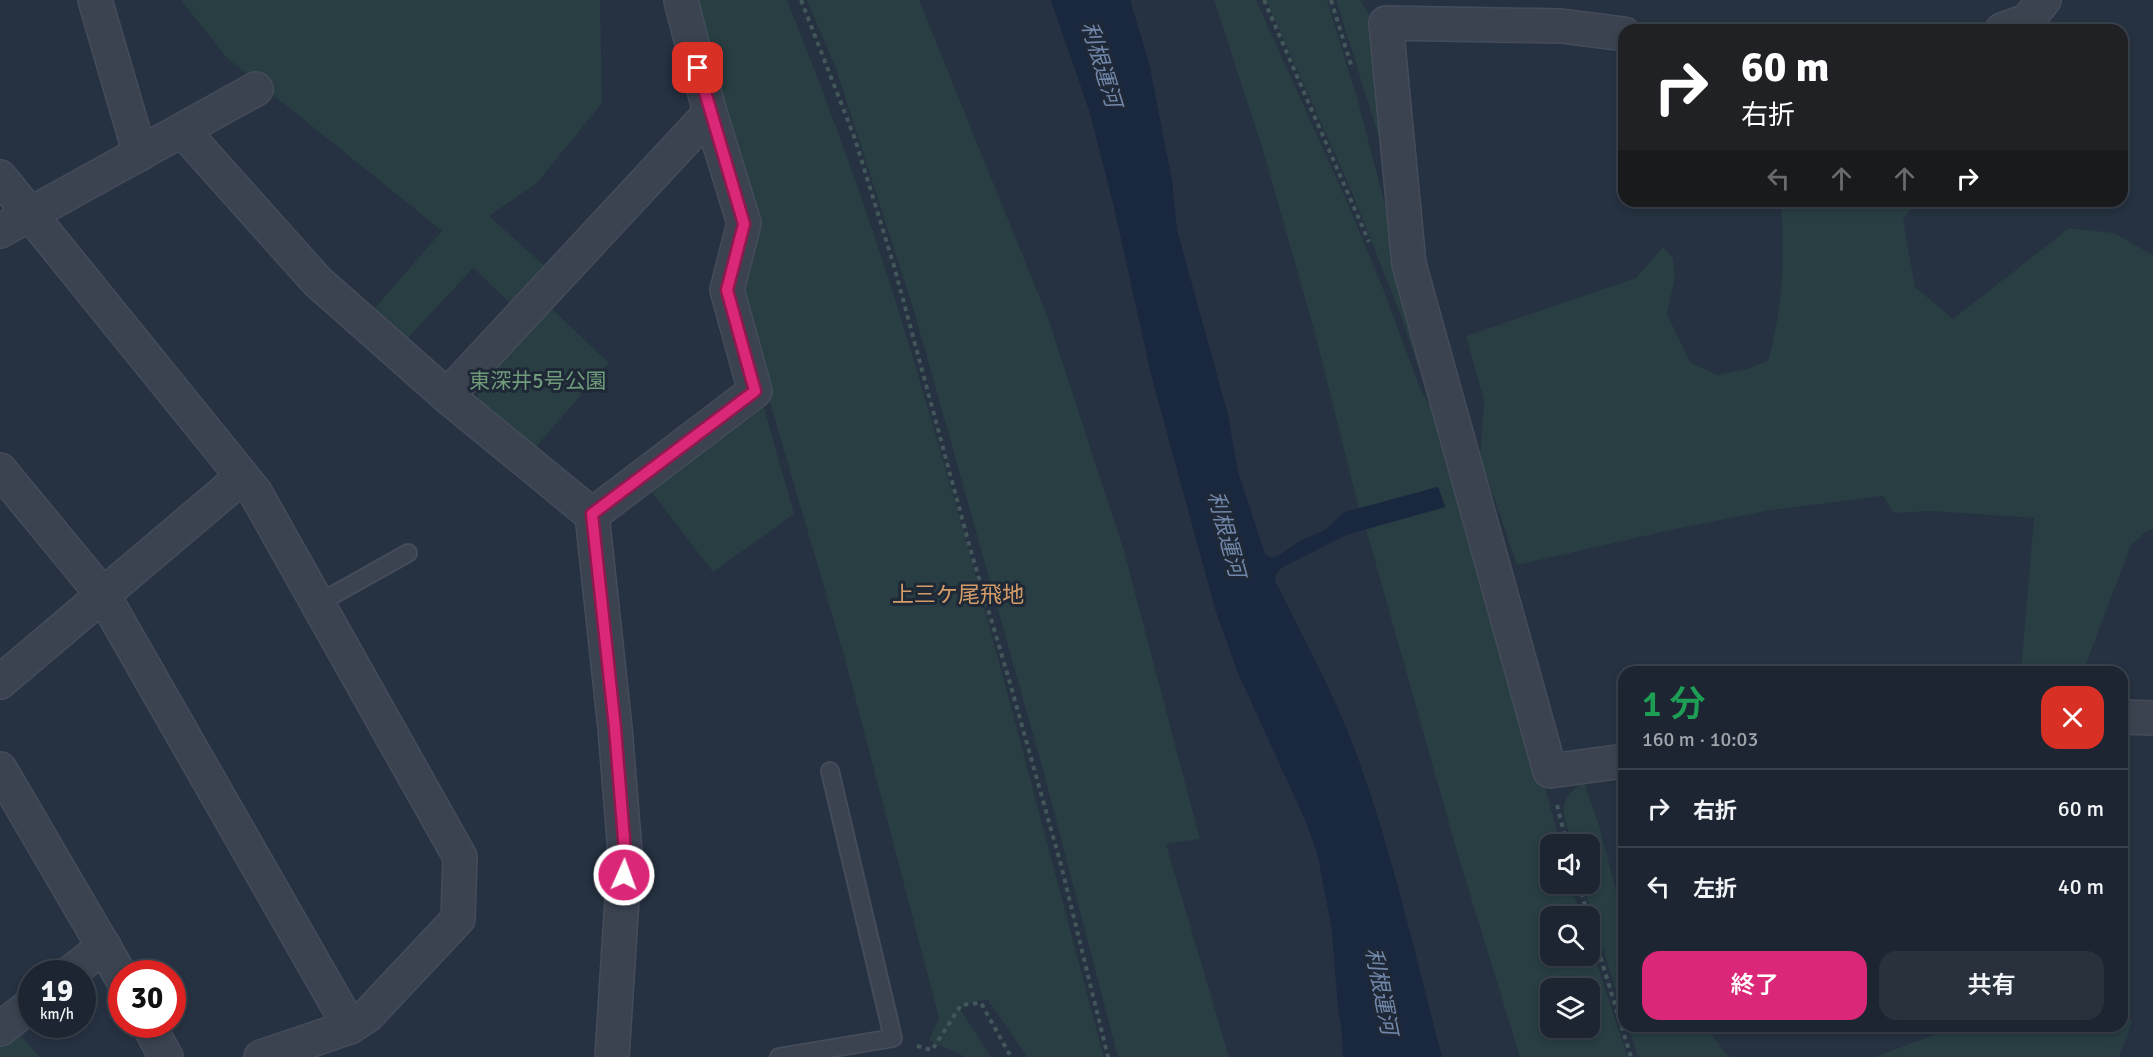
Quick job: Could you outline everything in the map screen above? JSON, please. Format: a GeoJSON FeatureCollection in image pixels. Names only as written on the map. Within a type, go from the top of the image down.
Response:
{"type":"FeatureCollection","features":[{"type":"Feature","properties":{"kind":"street"},"geometry":{"type":"LineString","coordinates":[[95,0],[140,154]]}},
{"type":"Feature","properties":{"kind":"street"},"geometry":{"type":"LineString","coordinates":[[2019,24],[2027,21],[2044,0]]}},
{"type":"Feature","properties":{"kind":"street"},"geometry":{"type":"LineString","coordinates":[[592,514],[755,391],[727,290],[744,224],[710,112],[681,1]]}},
{"type":"Feature","properties":{"kind":"street"},"geometry":{"type":"LineString","coordinates":[[1618,32],[1561,26],[1386,23],[1409,264],[1550,771],[1618,762]]}},
{"type":"Feature","properties":{"kind":"street"},"geometry":{"type":"LineString","coordinates":[[0,231],[256,89]]}},
{"type":"Feature","properties":{"kind":"street"},"geometry":{"type":"LineString","coordinates":[[447,396],[710,112]]}},
{"type":"Feature","properties":{"kind":"street"},"geometry":{"type":"LineString","coordinates":[[183,131],[317,281],[447,396],[592,514],[615,728],[625,852],[612,1057]]}},
{"type":"Feature","properties":{"kind":"street"},"geometry":{"type":"LineString","coordinates":[[0,177],[255,492],[316,604],[460,856],[458,919],[367,1016],[350,1027],[261,1057]]}},
{"type":"Feature","properties":{"kind":"street"},"geometry":{"type":"LineString","coordinates":[[0,470],[104,595],[350,1027]]}},
{"type":"Feature","properties":{"kind":"street"},"geometry":{"type":"LineString","coordinates":[[0,682],[242,477]]}},
{"type":"Feature","properties":{"kind":"street"},"geometry":{"type":"LineString","coordinates":[[2128,717],[2153,718]]}},
{"type":"Feature","properties":{"kind":"street"},"geometry":{"type":"LineString","coordinates":[[0,769],[112,960]]}},
{"type":"Feature","properties":{"kind":"street"},"geometry":{"type":"LineString","coordinates":[[86,960],[104,946]]}},
{"type":"Feature","properties":{"kind":"street"},"geometry":{"type":"LineString","coordinates":[[0,1029],[18,1015]]}},
{"type":"Feature","properties":{"kind":"street"},"geometry":{"type":"LineString","coordinates":[[156,1038],[166,1057]]}},
{"type":"Feature","properties":{"kind":"lane"},"geometry":{"type":"LineString","coordinates":[[316,604],[408,553]]}},
{"type":"Feature","properties":{"kind":"lane"},"geometry":{"type":"LineString","coordinates":[[779,1057],[893,1038],[830,771]]}},
{"type":"Feature","properties":{"kind":"path"},"geometry":{"type":"LineString","coordinates":[[801,0],[855,139],[894,266],[967,537],[1061,865],[1108,1057]]}},
{"type":"Feature","properties":{"kind":"path"},"geometry":{"type":"LineString","coordinates":[[1264,0],[1370,244]]}},
{"type":"Feature","properties":{"kind":"path"},"geometry":{"type":"LineString","coordinates":[[1600,958],[1618,1019]]}},
{"type":"Feature","properties":{"kind":"path"},"geometry":{"type":"LineString","coordinates":[[893,1038],[932,1050],[961,1005],[981,1003],[1011,1057]]}},
{"type":"Feature","properties":{"kind":"path"},"geometry":{"type":"LineString","coordinates":[[1622,1032],[1631,1057]]}},
{"type":"Feature","properties":{"kind":"green space"},"geometry":{"type":"Polygon","coordinates":[[[181,0],[600,0],[602,103],[537,183],[489,216],[547,268],[512,305],[473,268],[407,339],[373,310],[442,231],[226,57],[181,0]]]}},
{"type":"Feature","properties":{"kind":"green space"},"geometry":{"type":"Polygon","coordinates":[[[695,0],[787,0],[803,41],[879,250],[933,425],[984,605],[1104,1057],[1027,1057],[988,1000],[974,1001],[960,1009],[991,1057],[965,1057],[929,1040],[939,1018],[845,659],[769,399],[742,290],[761,224],[695,0]]]}},
{"type":"Feature","properties":{"kind":"green space"},"geometry":{"type":"Polygon","coordinates":[[[807,0],[919,0],[1048,318],[1124,551],[1200,839],[1166,844],[1229,1057],[1118,1057],[1043,770],[914,311],[836,69],[807,0]]]}},
{"type":"Feature","properties":{"kind":"green space"},"geometry":{"type":"Polygon","coordinates":[[[1214,0],[1256,0],[1345,197],[1382,286],[1420,388],[1460,460],[1557,834],[1540,834],[1540,894],[1574,894],[1578,906],[1540,906],[1540,966],[1597,966],[1628,1057],[1520,1057],[1457,852],[1366,529],[1445,506],[1438,487],[1359,509],[1316,337],[1262,147],[1214,0]]]}},
{"type":"Feature","properties":{"kind":"green space"},"geometry":{"type":"Polygon","coordinates":[[[1266,0],[1327,0],[1417,312],[1434,383],[1418,367],[1401,316],[1351,190],[1266,0]]]}},
{"type":"Feature","properties":{"kind":"green space"},"geometry":{"type":"Polygon","coordinates":[[[1336,0],[1360,0],[1374,22],[1387,163],[1336,0]]]}},
{"type":"Feature","properties":{"kind":"green space"},"geometry":{"type":"Polygon","coordinates":[[[1781,207],[1912,207],[1903,220],[1915,287],[1953,319],[2069,228],[2114,233],[2153,255],[2153,529],[2147,531],[2131,545],[2085,666],[2022,666],[2034,518],[1931,511],[1894,513],[1883,496],[1772,510],[1675,529],[1517,565],[1480,457],[1484,401],[1466,336],[1636,278],[1663,247],[1673,258],[1675,276],[1667,314],[1690,362],[1717,375],[1747,369],[1768,361],[1780,301],[1783,242],[1781,207]]]}},
{"type":"Feature","properties":{"kind":"green space","name":"東深井5号公園"},"geometry":{"type":"Polygon","coordinates":[[[550,307],[609,363],[534,449],[478,399],[477,386],[550,307]]]}},
{"type":"Feature","properties":{"kind":"green space"},"geometry":{"type":"Polygon","coordinates":[[[763,404],[794,514],[713,572],[650,490],[763,404]]]}},
{"type":"Feature","properties":{"kind":"green space"},"geometry":{"type":"Polygon","coordinates":[[[1584,782],[1599,825],[1618,898],[1618,997],[1600,939],[1600,906],[1590,906],[1586,894],[1600,894],[1600,834],[1570,834],[1564,817],[1568,796],[1584,782]]]}},
{"type":"Feature","properties":{"kind":"green space"},"geometry":{"type":"Polygon","coordinates":[[[2128,1016],[2132,1022],[2119,1057],[1875,1057],[1942,1032],[2128,1032],[2128,1016]]]}},
{"type":"Feature","properties":{"kind":"green space"},"geometry":{"type":"Polygon","coordinates":[[[17,1031],[18,1038],[23,1038],[39,1057],[0,1057],[0,1045],[17,1031]]]}},
{"type":"Feature","properties":{"kind":"green space"},"geometry":{"type":"Polygon","coordinates":[[[1630,1032],[1710,1032],[1729,1057],[1638,1057],[1630,1032]]]}},
{"type":"Feature","properties":{"kind":"water","name":"利根運河"},"geometry":{"type":"Polygon","coordinates":[[[1051,0],[1130,0],[1149,63],[1172,181],[1177,230],[1228,415],[1238,472],[1265,554],[1271,558],[1276,557],[1300,541],[1325,530],[1345,512],[1438,487],[1445,507],[1346,535],[1281,568],[1276,574],[1275,581],[1337,707],[1355,750],[1402,903],[1442,1057],[1343,1057],[1332,931],[1318,856],[1306,822],[1239,675],[1216,612],[1151,374],[1114,207],[1090,113],[1051,0]]]}},
{"type":"Feature","properties":{"kind":"district","name":"上三ケ尾飛地"},"geometry":{"type":"Point","coordinates":[958,594]}},
{"type":"Feature","properties":{"kind":"route"},"geometry":{"type":"LineString","coordinates":[[624,875],[625,852],[615,728],[592,514],[755,391],[727,290],[744,224],[698,68]]}}]}
